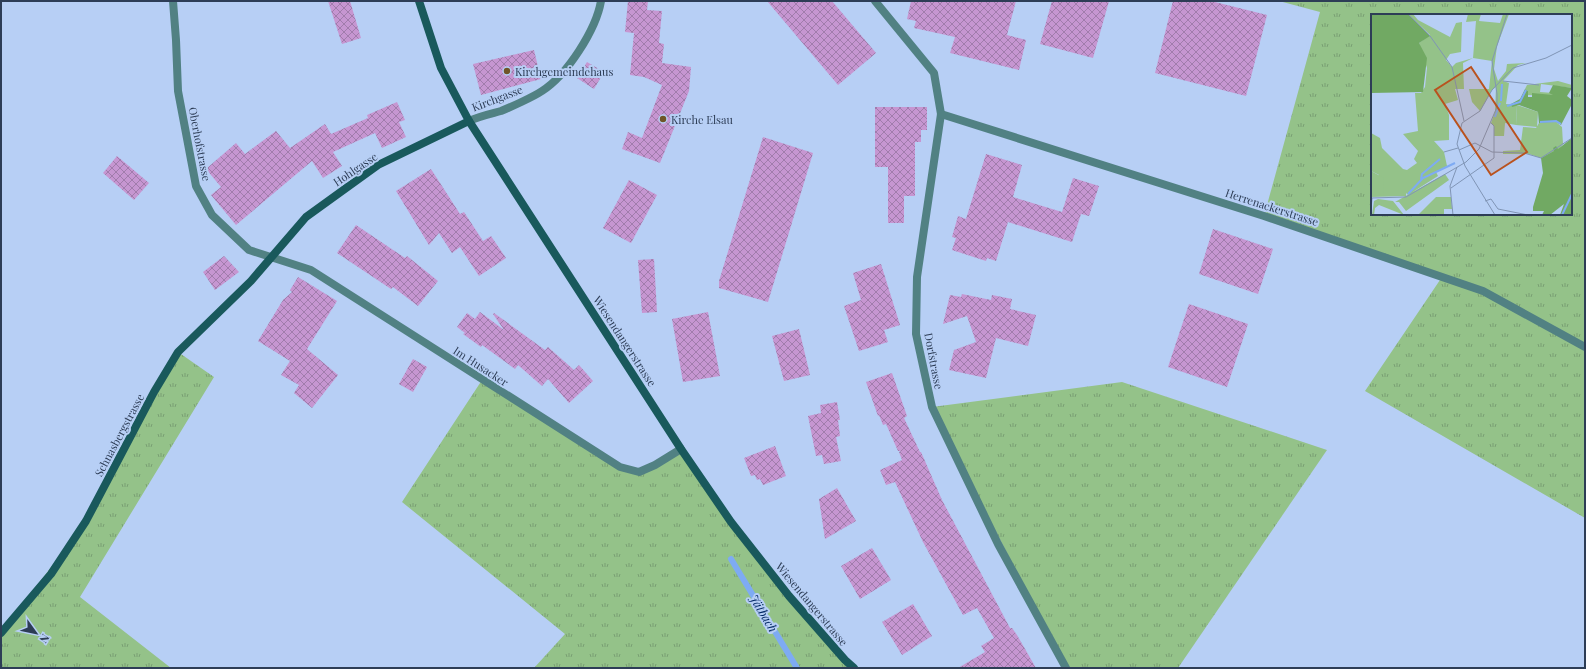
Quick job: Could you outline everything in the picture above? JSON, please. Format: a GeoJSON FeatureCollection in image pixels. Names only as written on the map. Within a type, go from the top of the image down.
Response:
{"type":"FeatureCollection","features":[{"type":"Feature","properties":{"kind":"main road","name":"Wiesendangerstrasse"},"geometry":{"type":"LineString","coordinates":[[419,1],[441,68],[469,121],[681,449],[731,522],[789,596],[845,660],[854,668]]}},
{"type":"Feature","properties":{"kind":"main road","name":"Hohlgasse"},"geometry":{"type":"LineString","coordinates":[[269,258],[306,217],[378,165],[469,121]]}},
{"type":"Feature","properties":{"kind":"main road","name":"Schnasbergstrasse"},"geometry":{"type":"LineString","coordinates":[[1,633],[51,574],[86,520],[154,392],[178,352],[246,285],[269,258]]}},
{"type":"Feature","properties":{"kind":"street","name":"Oberhofstrasse"},"geometry":{"type":"LineString","coordinates":[[173,1],[178,91],[196,186],[212,215],[249,250],[269,258]]}},
{"type":"Feature","properties":{"kind":"street","name":"Kirchgasse"},"geometry":{"type":"LineString","coordinates":[[469,121],[480,116],[502,110],[543,91],[568,67],[589,33],[599,13],[601,1]]}},
{"type":"Feature","properties":{"kind":"street","name":"Dorfstrasse"},"geometry":{"type":"LineString","coordinates":[[875,1],[934,73],[941,114],[917,277],[916,334],[932,407],[998,544],[1066,668]]}},
{"type":"Feature","properties":{"kind":"street","name":"Herrenackerstrasse"},"geometry":{"type":"LineString","coordinates":[[941,114],[1264,216],[1483,291],[1585,347]]}},
{"type":"Feature","properties":{"kind":"street","name":"Im Husacker"},"geometry":{"type":"LineString","coordinates":[[269,258],[310,270],[620,467],[639,472],[655,465],[681,449]]}},
{"type":"Feature","properties":{"kind":"green space"},"geometry":{"type":"Polygon","coordinates":[[[1279,1],[1585,1],[1585,518],[1365,391],[1442,277],[1264,216],[1320,12],[1279,1]]]}},
{"type":"Feature","properties":{"kind":"green space"},"geometry":{"type":"Polygon","coordinates":[[[178,352],[214,377],[80,597],[171,668],[1,668],[1,633],[86,521],[178,352]]]}},
{"type":"Feature","properties":{"kind":"green space"},"geometry":{"type":"Polygon","coordinates":[[[482,380],[620,467],[639,471],[681,449],[731,522],[854,668],[534,668],[565,634],[402,502],[482,380]]]}},
{"type":"Feature","properties":{"kind":"green space"},"geometry":{"type":"Polygon","coordinates":[[[1122,382],[1327,450],[1178,668],[1066,668],[932,407],[1122,382]]]}},
{"type":"Feature","properties":{"kind":"building"},"geometry":{"type":"Polygon","coordinates":[[[328,1],[350,1],[361,38],[342,44],[328,1]]]}},
{"type":"Feature","properties":{"kind":"building"},"geometry":{"type":"Polygon","coordinates":[[[628,1],[648,1],[647,10],[662,11],[659,43],[664,44],[662,63],[691,67],[689,91],[660,163],[622,149],[628,132],[642,138],[662,85],[644,77],[630,75],[634,33],[625,32],[628,1]]]}},
{"type":"Feature","properties":{"kind":"building"},"geometry":{"type":"Polygon","coordinates":[[[767,1],[832,1],[876,53],[838,85],[767,1]]]}},
{"type":"Feature","properties":{"kind":"building"},"geometry":{"type":"Polygon","coordinates":[[[911,1],[1016,1],[1007,35],[1026,40],[1019,70],[950,53],[955,37],[914,28],[916,21],[907,19],[911,1]]]}},
{"type":"Feature","properties":{"kind":"building"},"geometry":{"type":"Polygon","coordinates":[[[1052,1],[1109,1],[1093,58],[1040,44],[1052,1]]]}},
{"type":"Feature","properties":{"kind":"building"},"geometry":{"type":"Polygon","coordinates":[[[1173,1],[1211,1],[1267,15],[1246,96],[1155,73],[1173,1]]]}},
{"type":"Feature","properties":{"kind":"building","name":"Kirchgemeindehaus"},"geometry":{"type":"Polygon","coordinates":[[[534,50],[541,79],[481,95],[473,64],[534,50]]]}},
{"type":"Feature","properties":{"kind":"building"},"geometry":{"type":"Polygon","coordinates":[[[587,62],[604,72],[594,89],[577,78],[587,62]]]}},
{"type":"Feature","properties":{"kind":"building"},"geometry":{"type":"Polygon","coordinates":[[[397,102],[405,120],[399,122],[406,137],[382,148],[375,133],[333,152],[342,166],[323,178],[312,161],[236,225],[211,195],[221,187],[206,169],[236,143],[245,154],[276,131],[290,148],[325,124],[331,134],[368,118],[367,115],[397,102]]]}},
{"type":"Feature","properties":{"kind":"building"},"geometry":{"type":"Polygon","coordinates":[[[875,107],[927,107],[927,130],[921,130],[921,142],[915,142],[915,196],[904,196],[904,223],[888,223],[888,167],[875,167],[875,107]]]}},
{"type":"Feature","properties":{"kind":"building"},"geometry":{"type":"Polygon","coordinates":[[[763,137],[813,153],[768,302],[719,288],[719,281],[763,137]]]}},
{"type":"Feature","properties":{"kind":"building"},"geometry":{"type":"Polygon","coordinates":[[[986,154],[1022,165],[1013,197],[1062,212],[1073,178],[1099,186],[1089,216],[1081,214],[1072,242],[1008,222],[996,261],[987,258],[986,261],[952,250],[956,238],[952,237],[958,216],[966,219],[986,154]]]}},
{"type":"Feature","properties":{"kind":"building"},"geometry":{"type":"Polygon","coordinates":[[[117,156],[149,183],[134,200],[103,173],[117,156]]]}},
{"type":"Feature","properties":{"kind":"building"},"geometry":{"type":"Polygon","coordinates":[[[431,169],[460,214],[464,212],[483,241],[491,236],[506,258],[479,276],[460,247],[452,253],[439,233],[429,245],[396,191],[431,169]]]}},
{"type":"Feature","properties":{"kind":"building"},"geometry":{"type":"Polygon","coordinates":[[[629,180],[657,195],[631,243],[603,228],[629,180]]]}},
{"type":"Feature","properties":{"kind":"building"},"geometry":{"type":"Polygon","coordinates":[[[356,225],[405,258],[407,256],[438,281],[418,306],[393,287],[391,289],[337,253],[356,225]]]}},
{"type":"Feature","properties":{"kind":"building"},"geometry":{"type":"Polygon","coordinates":[[[1213,229],[1273,249],[1258,294],[1199,274],[1213,229]]]}},
{"type":"Feature","properties":{"kind":"building"},"geometry":{"type":"Polygon","coordinates":[[[224,256],[239,272],[215,290],[203,272],[224,256]]]}},
{"type":"Feature","properties":{"kind":"building"},"geometry":{"type":"Polygon","coordinates":[[[654,259],[657,312],[642,313],[638,260],[654,259]]]}},
{"type":"Feature","properties":{"kind":"building"},"geometry":{"type":"Polygon","coordinates":[[[881,264],[900,325],[884,330],[888,342],[859,351],[844,306],[861,300],[853,273],[881,264]]]}},
{"type":"Feature","properties":{"kind":"building"},"geometry":{"type":"Polygon","coordinates":[[[298,277],[337,301],[307,349],[338,375],[312,408],[294,393],[299,385],[281,375],[290,361],[258,341],[283,300],[292,292],[290,290],[298,277]]]}},
{"type":"Feature","properties":{"kind":"building"},"geometry":{"type":"Polygon","coordinates":[[[962,294],[991,300],[992,295],[1012,299],[1010,309],[1036,315],[1028,346],[996,338],[986,378],[949,370],[954,350],[976,342],[967,316],[943,324],[950,295],[961,297],[962,294]]]}},
{"type":"Feature","properties":{"kind":"building"},"geometry":{"type":"Polygon","coordinates":[[[1189,304],[1248,324],[1227,387],[1168,367],[1189,304]]]}},
{"type":"Feature","properties":{"kind":"building"},"geometry":{"type":"Polygon","coordinates":[[[480,312],[504,330],[493,314],[494,313],[545,350],[548,347],[574,370],[579,365],[593,381],[569,403],[548,379],[542,386],[518,365],[515,369],[482,345],[481,347],[463,334],[465,333],[457,327],[467,313],[475,319],[480,312]]]}},
{"type":"Feature","properties":{"kind":"building"},"geometry":{"type":"Polygon","coordinates":[[[708,312],[720,376],[683,382],[672,319],[708,312]]]}},
{"type":"Feature","properties":{"kind":"building"},"geometry":{"type":"Polygon","coordinates":[[[799,329],[810,375],[784,381],[772,336],[799,329]]]}},
{"type":"Feature","properties":{"kind":"building"},"geometry":{"type":"Polygon","coordinates":[[[413,359],[427,367],[413,392],[399,384],[413,359]]]}},
{"type":"Feature","properties":{"kind":"building"},"geometry":{"type":"Polygon","coordinates":[[[892,373],[907,416],[904,418],[942,500],[1010,628],[1012,628],[1017,635],[1036,668],[958,668],[985,652],[981,646],[994,638],[977,608],[963,615],[923,542],[895,482],[886,485],[880,470],[902,460],[899,452],[901,451],[898,451],[886,424],[883,425],[879,415],[878,416],[866,382],[892,373]]]}},
{"type":"Feature","properties":{"kind":"building"},"geometry":{"type":"Polygon","coordinates":[[[837,402],[840,420],[838,420],[840,436],[836,437],[841,461],[824,464],[822,455],[816,456],[808,416],[821,413],[820,405],[837,402]]]}},
{"type":"Feature","properties":{"kind":"building"},"geometry":{"type":"Polygon","coordinates":[[[775,446],[786,476],[763,485],[760,479],[757,480],[755,475],[751,476],[744,458],[775,446]]]}},
{"type":"Feature","properties":{"kind":"building"},"geometry":{"type":"Polygon","coordinates":[[[837,488],[856,521],[825,539],[819,499],[837,488]]]}},
{"type":"Feature","properties":{"kind":"building"},"geometry":{"type":"Polygon","coordinates":[[[872,548],[891,580],[860,599],[841,566],[872,548]]]}},
{"type":"Feature","properties":{"kind":"building"},"geometry":{"type":"Polygon","coordinates":[[[913,604],[932,636],[902,655],[882,622],[913,604]]]}},
{"type":"Feature","properties":{"kind":"waterway","name":"Jätbach"},"geometry":{"type":"LineString","coordinates":[[731,559],[797,668]]}},
{"type":"Feature","properties":{"kind":"place","name":"Kirchgemeindehaus"},"geometry":{"type":"Point","coordinates":[507,71]}},
{"type":"Feature","properties":{"kind":"place","name":"Kirche Elsau"},"geometry":{"type":"Point","coordinates":[663,119]}}]}
